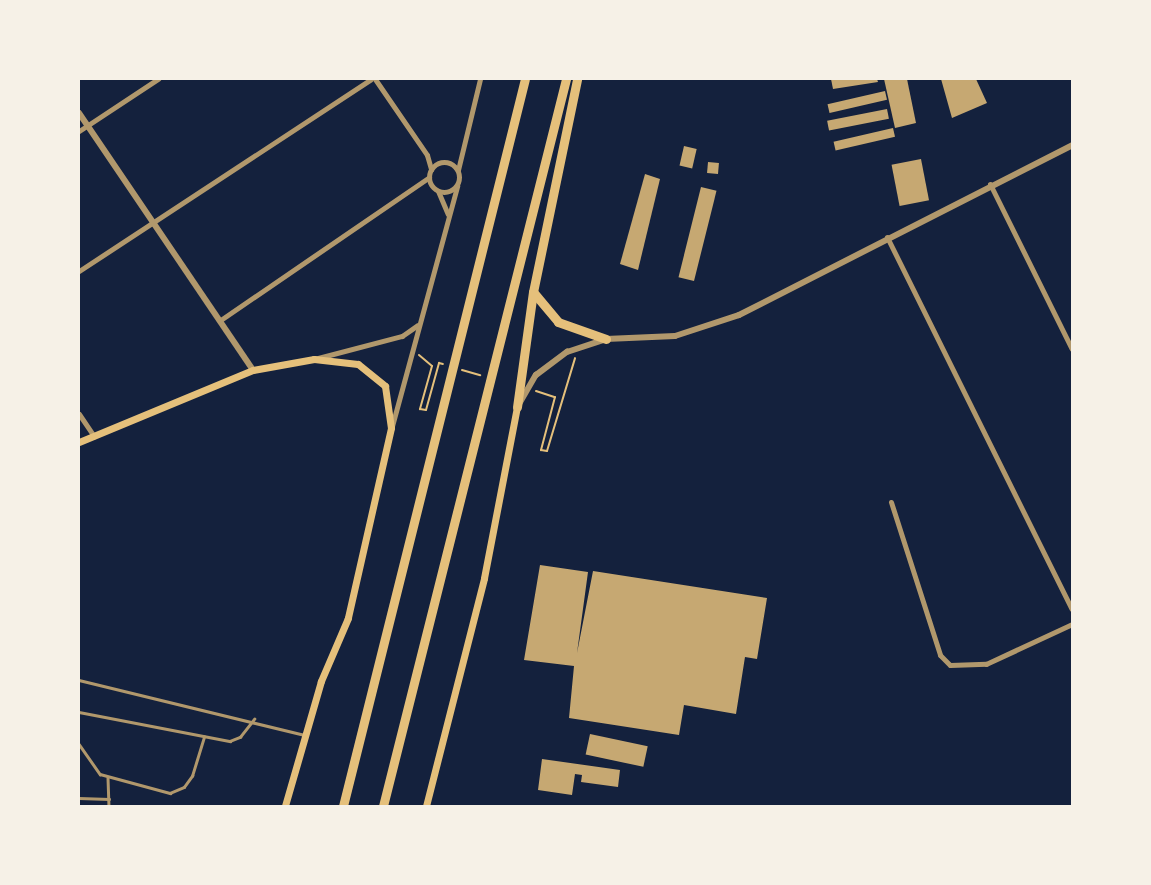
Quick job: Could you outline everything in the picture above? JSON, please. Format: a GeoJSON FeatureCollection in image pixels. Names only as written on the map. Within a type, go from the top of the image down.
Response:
{"type":"FeatureCollection","features":[{"type":"Feature","properties":{"kind":"highway"},"geometry":{"type":"LineString","coordinates":[[343,806],[526,79]]}},
{"type":"Feature","properties":{"kind":"highway"},"geometry":{"type":"LineString","coordinates":[[383,806],[566,79]]}},
{"type":"Feature","properties":{"kind":"highway"},"geometry":{"type":"LineString","coordinates":[[517,407],[533,292],[577,79]]}},
{"type":"Feature","properties":{"kind":"highway"},"geometry":{"type":"LineString","coordinates":[[533,292],[558,323],[606,340]]}},
{"type":"Feature","properties":{"kind":"main road"},"geometry":{"type":"LineString","coordinates":[[79,442],[253,370],[314,359],[358,364],[374,374],[384,386],[391,428],[348,618],[321,681],[285,806]]}},
{"type":"Feature","properties":{"kind":"main road"},"geometry":{"type":"LineString","coordinates":[[426,806],[484,578],[517,407]]}},
{"type":"Feature","properties":{"kind":"street"},"geometry":{"type":"LineString","coordinates":[[79,131],[158,79]]}},
{"type":"Feature","properties":{"kind":"street"},"geometry":{"type":"LineString","coordinates":[[79,271],[155,224],[373,79],[426,155],[431,169],[429,177],[419,187],[222,319]]}},
{"type":"Feature","properties":{"kind":"street"},"geometry":{"type":"LineString","coordinates":[[391,428],[457,186],[458,170],[480,79]]}},
{"type":"Feature","properties":{"kind":"street"},"geometry":{"type":"LineString","coordinates":[[79,113],[222,319],[253,370]]}},
{"type":"Feature","properties":{"kind":"street"},"geometry":{"type":"LineString","coordinates":[[517,407],[545,366],[579,347],[606,340],[645,341],[705,328],[739,315],[990,184],[1072,145]]}},
{"type":"Feature","properties":{"kind":"street"},"geometry":{"type":"LineString","coordinates":[[426,155],[439,163],[451,163],[462,154]]}},
{"type":"Feature","properties":{"kind":"street"},"geometry":{"type":"LineString","coordinates":[[431,169],[439,163]]}},
{"type":"Feature","properties":{"kind":"street"},"geometry":{"type":"LineString","coordinates":[[451,163],[458,170]]}},
{"type":"Feature","properties":{"kind":"street"},"geometry":{"type":"LineString","coordinates":[[429,177],[449,215]]}},
{"type":"Feature","properties":{"kind":"street"},"geometry":{"type":"LineString","coordinates":[[990,184],[1072,349]]}},
{"type":"Feature","properties":{"kind":"street"},"geometry":{"type":"LineString","coordinates":[[419,187],[448,192],[457,186]]}},
{"type":"Feature","properties":{"kind":"street"},"geometry":{"type":"LineString","coordinates":[[887,237],[1072,609]]}},
{"type":"Feature","properties":{"kind":"street"},"geometry":{"type":"LineString","coordinates":[[314,359],[401,336],[418,325]]}},
{"type":"Feature","properties":{"kind":"street"},"geometry":{"type":"LineString","coordinates":[[79,414],[94,436]]}},
{"type":"Feature","properties":{"kind":"street"},"geometry":{"type":"LineString","coordinates":[[891,502],[940,655],[950,665],[986,664],[1072,624]]}},
{"type":"Feature","properties":{"kind":"lane"},"geometry":{"type":"LineString","coordinates":[[79,680],[254,719],[305,735]]}},
{"type":"Feature","properties":{"kind":"lane"},"geometry":{"type":"LineString","coordinates":[[79,712],[230,741],[240,737],[254,719]]}},
{"type":"Feature","properties":{"kind":"lane"},"geometry":{"type":"LineString","coordinates":[[79,744],[93,769],[108,777],[170,793],[192,776],[204,737]]}},
{"type":"Feature","properties":{"kind":"lane"},"geometry":{"type":"LineString","coordinates":[[108,777],[109,806]]}},
{"type":"Feature","properties":{"kind":"lane"},"geometry":{"type":"LineString","coordinates":[[79,797],[109,799]]}},
{"type":"Feature","properties":{"kind":"path"},"geometry":{"type":"LineString","coordinates":[[555,397],[541,450],[547,451],[579,347]]}},
{"type":"Feature","properties":{"kind":"path"},"geometry":{"type":"LineString","coordinates":[[412,349],[432,366],[421,409],[426,410],[439,363]]}},
{"type":"Feature","properties":{"kind":"building"},"geometry":{"type":"Polygon","coordinates":[[[831,79],[877,79],[878,82],[833,89],[831,79]]]}},
{"type":"Feature","properties":{"kind":"building"},"geometry":{"type":"Polygon","coordinates":[[[884,79],[907,79],[916,123],[895,128],[884,79]]]}},
{"type":"Feature","properties":{"kind":"building"},"geometry":{"type":"Polygon","coordinates":[[[941,79],[976,79],[987,103],[952,118],[941,79]]]}},
{"type":"Feature","properties":{"kind":"building"},"geometry":{"type":"Polygon","coordinates":[[[885,91],[887,100],[830,113],[828,104],[885,91]]]}},
{"type":"Feature","properties":{"kind":"building"},"geometry":{"type":"Polygon","coordinates":[[[887,109],[889,119],[829,130],[827,121],[887,109]]]}},
{"type":"Feature","properties":{"kind":"building"},"geometry":{"type":"Polygon","coordinates":[[[893,128],[895,137],[836,150],[834,142],[893,128]]]}},
{"type":"Feature","properties":{"kind":"building"},"geometry":{"type":"Polygon","coordinates":[[[684,146],[697,149],[692,168],[680,165],[684,146]]]}},
{"type":"Feature","properties":{"kind":"building"},"geometry":{"type":"Polygon","coordinates":[[[921,159],[929,200],[900,206],[892,165],[921,159]]]}},
{"type":"Feature","properties":{"kind":"building"},"geometry":{"type":"Polygon","coordinates":[[[708,162],[719,163],[718,174],[707,173],[708,162]]]}},
{"type":"Feature","properties":{"kind":"building"},"geometry":{"type":"Polygon","coordinates":[[[645,174],[660,179],[638,270],[620,264],[645,174]]]}},
{"type":"Feature","properties":{"kind":"building"},"geometry":{"type":"Polygon","coordinates":[[[701,187],[717,191],[694,281],[679,277],[701,187]]]}},
{"type":"Feature","properties":{"kind":"building"},"geometry":{"type":"Polygon","coordinates":[[[540,565],[588,572],[577,653],[593,571],[767,598],[757,659],[745,657],[736,714],[684,705],[679,735],[569,718],[574,666],[524,660],[540,565]]]}},
{"type":"Feature","properties":{"kind":"building"},"geometry":{"type":"Polygon","coordinates":[[[590,734],[648,746],[643,767],[586,755],[590,734]]]}},
{"type":"Feature","properties":{"kind":"building"},"geometry":{"type":"Polygon","coordinates":[[[542,759],[620,770],[618,787],[581,782],[582,775],[575,774],[572,795],[538,790],[542,759]]]}}]}
